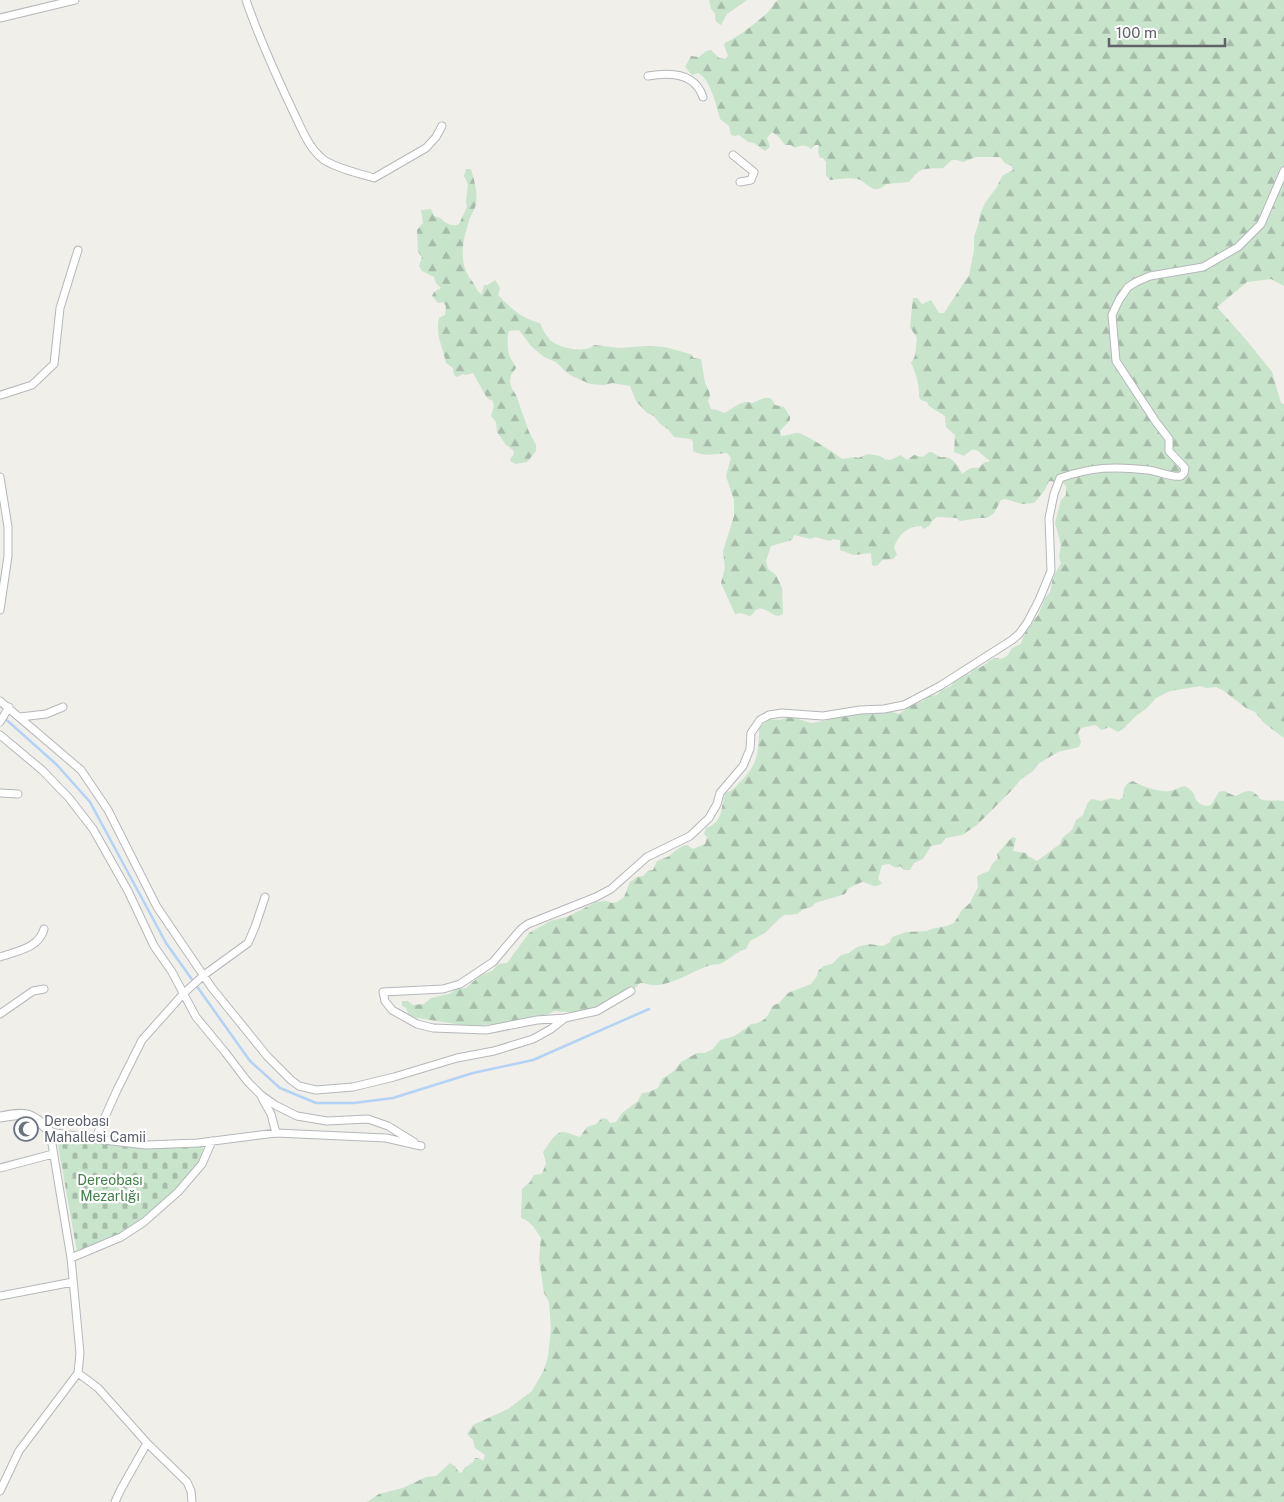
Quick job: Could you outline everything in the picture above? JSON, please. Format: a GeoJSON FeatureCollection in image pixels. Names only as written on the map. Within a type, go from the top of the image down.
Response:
{"type":"FeatureCollection","features":[{"type":"Feature","properties":{"kind":"street"},"geometry":{"type":"LineString","coordinates":[[0,18],[75,0]]}},
{"type":"Feature","properties":{"kind":"street"},"geometry":{"type":"LineString","coordinates":[[246,0],[256,31],[305,136],[309,144],[324,159],[374,178],[379,177],[426,148],[436,137],[442,126]]}},
{"type":"Feature","properties":{"kind":"street"},"geometry":{"type":"LineString","coordinates":[[648,76],[671,74],[687,77],[700,88],[703,97]]}},
{"type":"Feature","properties":{"kind":"street"},"geometry":{"type":"LineString","coordinates":[[733,155],[754,172],[750,180],[740,182]]}},
{"type":"Feature","properties":{"kind":"street"},"geometry":{"type":"LineString","coordinates":[[630,991],[597,1011],[565,1018],[537,1020],[486,1030],[433,1028],[417,1024],[392,1010],[385,1001],[383,992],[443,989],[460,984],[493,962],[521,929],[528,924],[596,897],[611,888],[648,858],[690,836],[708,818],[717,804],[720,793],[743,766],[750,749],[751,733],[760,720],[768,715],[794,713],[823,716],[904,705],[940,686],[961,671],[992,654],[1019,634],[1039,600],[1051,571],[1050,518],[1054,494],[1060,478],[1086,470],[1106,468],[1162,472],[1172,477],[1181,476],[1184,473],[1185,468],[1169,451],[1169,439],[1116,361],[1112,315],[1119,300],[1128,287],[1150,276],[1203,267],[1238,248],[1261,224],[1284,171]]}},
{"type":"Feature","properties":{"kind":"street"},"geometry":{"type":"LineString","coordinates":[[0,396],[32,385],[54,364],[60,308],[78,250]]}},
{"type":"Feature","properties":{"kind":"street"},"geometry":{"type":"LineString","coordinates":[[0,477],[8,527],[8,556],[0,610]]}},
{"type":"Feature","properties":{"kind":"street"},"geometry":{"type":"LineString","coordinates":[[0,701],[80,770],[108,810],[157,907],[212,988],[280,1070],[300,1086],[316,1090],[353,1087],[377,1082],[457,1058],[494,1051],[525,1042],[551,1029],[565,1018]]}},
{"type":"Feature","properties":{"kind":"street"},"geometry":{"type":"LineString","coordinates":[[20,717],[46,714],[63,707]]}},
{"type":"Feature","properties":{"kind":"street"},"geometry":{"type":"LineString","coordinates":[[0,722],[9,708]]}},
{"type":"Feature","properties":{"kind":"street"},"geometry":{"type":"LineString","coordinates":[[0,735],[42,770],[69,798],[93,830],[128,891],[154,946],[172,972],[196,1017],[247,1081],[261,1095],[275,1105],[297,1116],[327,1121],[368,1119],[388,1126],[421,1146],[386,1138],[276,1133],[198,1143],[146,1145],[50,1132]]}},
{"type":"Feature","properties":{"kind":"street"},"geometry":{"type":"LineString","coordinates":[[0,793],[18,794]]}},
{"type":"Feature","properties":{"kind":"street"},"geometry":{"type":"LineString","coordinates":[[95,1139],[142,1040],[184,993],[204,975],[248,943],[265,898]]}},
{"type":"Feature","properties":{"kind":"street"},"geometry":{"type":"LineString","coordinates":[[0,957],[37,943],[44,929]]}},
{"type":"Feature","properties":{"kind":"street"},"geometry":{"type":"LineString","coordinates":[[0,1014],[33,991],[44,989]]}},
{"type":"Feature","properties":{"kind":"street"},"geometry":{"type":"LineString","coordinates":[[261,1095],[271,1114],[276,1133]]}},
{"type":"Feature","properties":{"kind":"street"},"geometry":{"type":"LineString","coordinates":[[0,1117],[13,1114],[27,1114],[38,1119],[50,1132],[71,1258],[80,1353],[78,1372],[19,1451],[0,1491]]}},
{"type":"Feature","properties":{"kind":"street"},"geometry":{"type":"LineString","coordinates":[[71,1258],[121,1237],[144,1222],[178,1192],[202,1164],[212,1140]]}},
{"type":"Feature","properties":{"kind":"street"},"geometry":{"type":"LineString","coordinates":[[0,1168],[53,1154]]}},
{"type":"Feature","properties":{"kind":"street"},"geometry":{"type":"LineString","coordinates":[[0,1296],[73,1282]]}},
{"type":"Feature","properties":{"kind":"street"},"geometry":{"type":"LineString","coordinates":[[78,1372],[98,1388],[146,1443],[187,1482],[191,1491],[192,1502]]}},
{"type":"Feature","properties":{"kind":"street"},"geometry":{"type":"LineString","coordinates":[[115,1502],[120,1489],[146,1443]]}},
{"type":"Feature","properties":{"kind":"green space"},"geometry":{"type":"Polygon","coordinates":[[[709,0],[747,0],[727,14],[721,25],[716,21],[715,13],[711,9],[709,0]]]}},
{"type":"Feature","properties":{"kind":"green space"},"geometry":{"type":"Polygon","coordinates":[[[778,0],[1284,0],[1284,286],[1271,279],[1247,282],[1217,307],[1272,372],[1281,403],[1284,404],[1284,738],[1264,723],[1255,712],[1216,687],[1206,688],[1201,686],[1170,691],[1156,698],[1118,732],[1109,727],[1102,730],[1095,725],[1081,728],[1078,733],[1081,742],[1079,747],[1058,752],[1038,764],[977,825],[962,835],[946,838],[941,844],[931,846],[923,859],[914,863],[910,870],[904,870],[900,866],[896,868],[889,864],[882,865],[878,879],[882,883],[879,885],[874,886],[862,882],[849,888],[845,894],[815,903],[812,907],[804,909],[797,914],[784,915],[765,933],[750,941],[746,949],[736,953],[721,964],[704,967],[663,984],[640,983],[635,988],[603,1006],[573,1014],[554,1011],[536,1021],[468,1026],[409,1016],[406,1008],[402,1006],[402,1001],[408,1001],[413,1005],[424,1004],[431,998],[449,994],[457,989],[466,988],[481,975],[492,971],[498,964],[507,963],[529,933],[550,921],[567,917],[596,902],[617,902],[624,897],[630,882],[653,870],[657,861],[668,857],[684,846],[687,845],[693,849],[705,844],[707,837],[704,834],[706,828],[716,822],[722,809],[725,793],[734,789],[751,769],[758,750],[759,728],[770,719],[778,720],[792,717],[811,723],[851,713],[892,712],[899,714],[929,696],[937,695],[942,690],[951,686],[963,673],[970,674],[973,669],[981,667],[992,659],[1001,659],[1007,656],[1012,648],[1021,644],[1025,633],[1038,615],[1045,598],[1050,592],[1053,578],[1061,563],[1059,557],[1061,545],[1055,523],[1061,500],[1066,495],[1066,486],[1063,483],[1049,481],[1045,490],[1034,503],[1022,504],[1005,499],[1001,500],[994,513],[987,518],[960,521],[957,518],[937,517],[924,529],[921,526],[916,526],[908,529],[901,535],[894,547],[897,555],[893,559],[882,560],[878,565],[874,566],[871,553],[854,555],[840,550],[840,540],[833,539],[830,541],[815,537],[811,539],[794,535],[792,540],[771,546],[766,561],[768,569],[776,575],[782,588],[783,614],[778,616],[764,609],[759,609],[750,616],[741,613],[735,614],[721,583],[725,567],[723,551],[734,516],[734,500],[726,476],[731,458],[727,453],[705,455],[693,451],[691,439],[674,437],[668,429],[660,424],[654,416],[647,413],[636,401],[630,386],[613,383],[604,385],[590,384],[572,376],[556,362],[544,357],[531,346],[519,330],[509,331],[508,334],[508,351],[516,368],[511,375],[510,382],[529,432],[536,445],[536,451],[527,462],[516,464],[511,462],[510,459],[514,454],[513,450],[506,445],[497,432],[496,422],[491,416],[494,406],[493,401],[487,398],[473,373],[457,377],[454,375],[453,368],[446,363],[438,324],[439,318],[445,315],[446,306],[443,302],[438,303],[432,296],[434,292],[441,288],[436,283],[434,277],[422,271],[419,266],[422,257],[418,252],[417,230],[423,223],[421,210],[431,209],[434,216],[448,224],[459,224],[467,207],[468,184],[464,176],[466,169],[471,169],[475,186],[476,206],[467,226],[464,242],[463,259],[467,274],[481,294],[484,285],[488,285],[495,280],[500,288],[498,295],[517,312],[528,319],[540,323],[547,336],[554,343],[572,349],[585,349],[594,345],[620,348],[665,347],[690,354],[694,358],[701,359],[705,383],[710,396],[708,401],[711,409],[724,413],[744,402],[752,403],[765,398],[771,399],[775,405],[784,407],[790,417],[790,420],[780,431],[781,436],[795,433],[801,434],[842,459],[858,458],[868,454],[890,460],[901,455],[907,460],[914,455],[923,457],[932,452],[940,457],[951,459],[957,464],[962,474],[971,468],[978,468],[985,462],[989,462],[977,450],[972,450],[964,456],[954,452],[955,435],[946,427],[945,416],[919,397],[919,388],[911,363],[915,356],[917,338],[910,327],[913,298],[917,298],[922,304],[931,300],[939,313],[944,313],[969,275],[974,251],[974,237],[980,214],[1002,176],[1013,170],[1012,166],[1005,163],[1000,157],[976,157],[963,162],[952,160],[943,168],[923,169],[909,182],[886,184],[881,188],[874,189],[858,179],[830,180],[826,175],[826,162],[823,158],[820,158],[818,152],[819,145],[815,145],[811,149],[807,146],[795,148],[791,145],[785,145],[772,132],[767,138],[770,147],[765,151],[739,135],[731,135],[729,126],[720,119],[706,81],[698,73],[692,75],[685,67],[691,56],[699,57],[706,51],[711,50],[719,58],[725,59],[728,56],[724,45],[726,42],[754,24],[778,0]]]}},
{"type":"Feature","properties":{"kind":"green space"},"geometry":{"type":"Polygon","coordinates":[[[1133,781],[1145,787],[1161,791],[1170,791],[1185,786],[1194,794],[1197,802],[1205,806],[1211,805],[1219,792],[1224,791],[1235,796],[1251,791],[1263,800],[1284,801],[1284,1502],[367,1502],[379,1494],[403,1488],[426,1477],[436,1476],[450,1463],[456,1467],[459,1473],[463,1472],[464,1468],[473,1462],[475,1458],[483,1461],[485,1455],[475,1448],[473,1440],[467,1434],[473,1425],[508,1409],[532,1391],[544,1370],[548,1356],[551,1329],[549,1302],[544,1293],[539,1259],[541,1238],[533,1226],[521,1218],[522,1189],[530,1182],[534,1175],[542,1174],[546,1163],[543,1152],[557,1134],[564,1132],[580,1137],[587,1127],[596,1124],[602,1118],[607,1119],[610,1123],[616,1122],[622,1113],[638,1101],[642,1093],[658,1088],[662,1079],[674,1071],[681,1062],[697,1053],[705,1053],[713,1049],[720,1040],[734,1036],[751,1024],[762,1021],[772,1006],[779,1003],[788,993],[811,984],[818,971],[824,966],[832,964],[841,955],[849,953],[857,947],[869,944],[883,946],[890,942],[892,937],[906,932],[927,931],[954,923],[962,910],[970,903],[978,887],[977,876],[989,871],[992,864],[998,858],[997,854],[1012,837],[1016,838],[1013,851],[1026,853],[1037,861],[1060,844],[1062,838],[1072,830],[1076,820],[1083,815],[1088,802],[1092,799],[1101,801],[1111,798],[1119,800],[1123,797],[1124,788],[1133,781]]]}},
{"type":"Feature","properties":{"kind":"green space","name":"Dereobası Mezarlığı"},"geometry":{"type":"Polygon","coordinates":[[[62,1141],[202,1147],[205,1154],[176,1190],[140,1221],[113,1237],[77,1252],[58,1145],[62,1141]]]}},
{"type":"Feature","properties":{"kind":"waterway"},"geometry":{"type":"LineString","coordinates":[[0,714],[57,765],[90,802],[166,943],[250,1061],[280,1088],[316,1103],[354,1103],[393,1098],[473,1073],[533,1060],[649,1009]]}},
{"type":"Feature","properties":{"kind":"place","name":"Dereobası Mahallesi Camii"},"geometry":{"type":"Point","coordinates":[26,1129]}}]}
